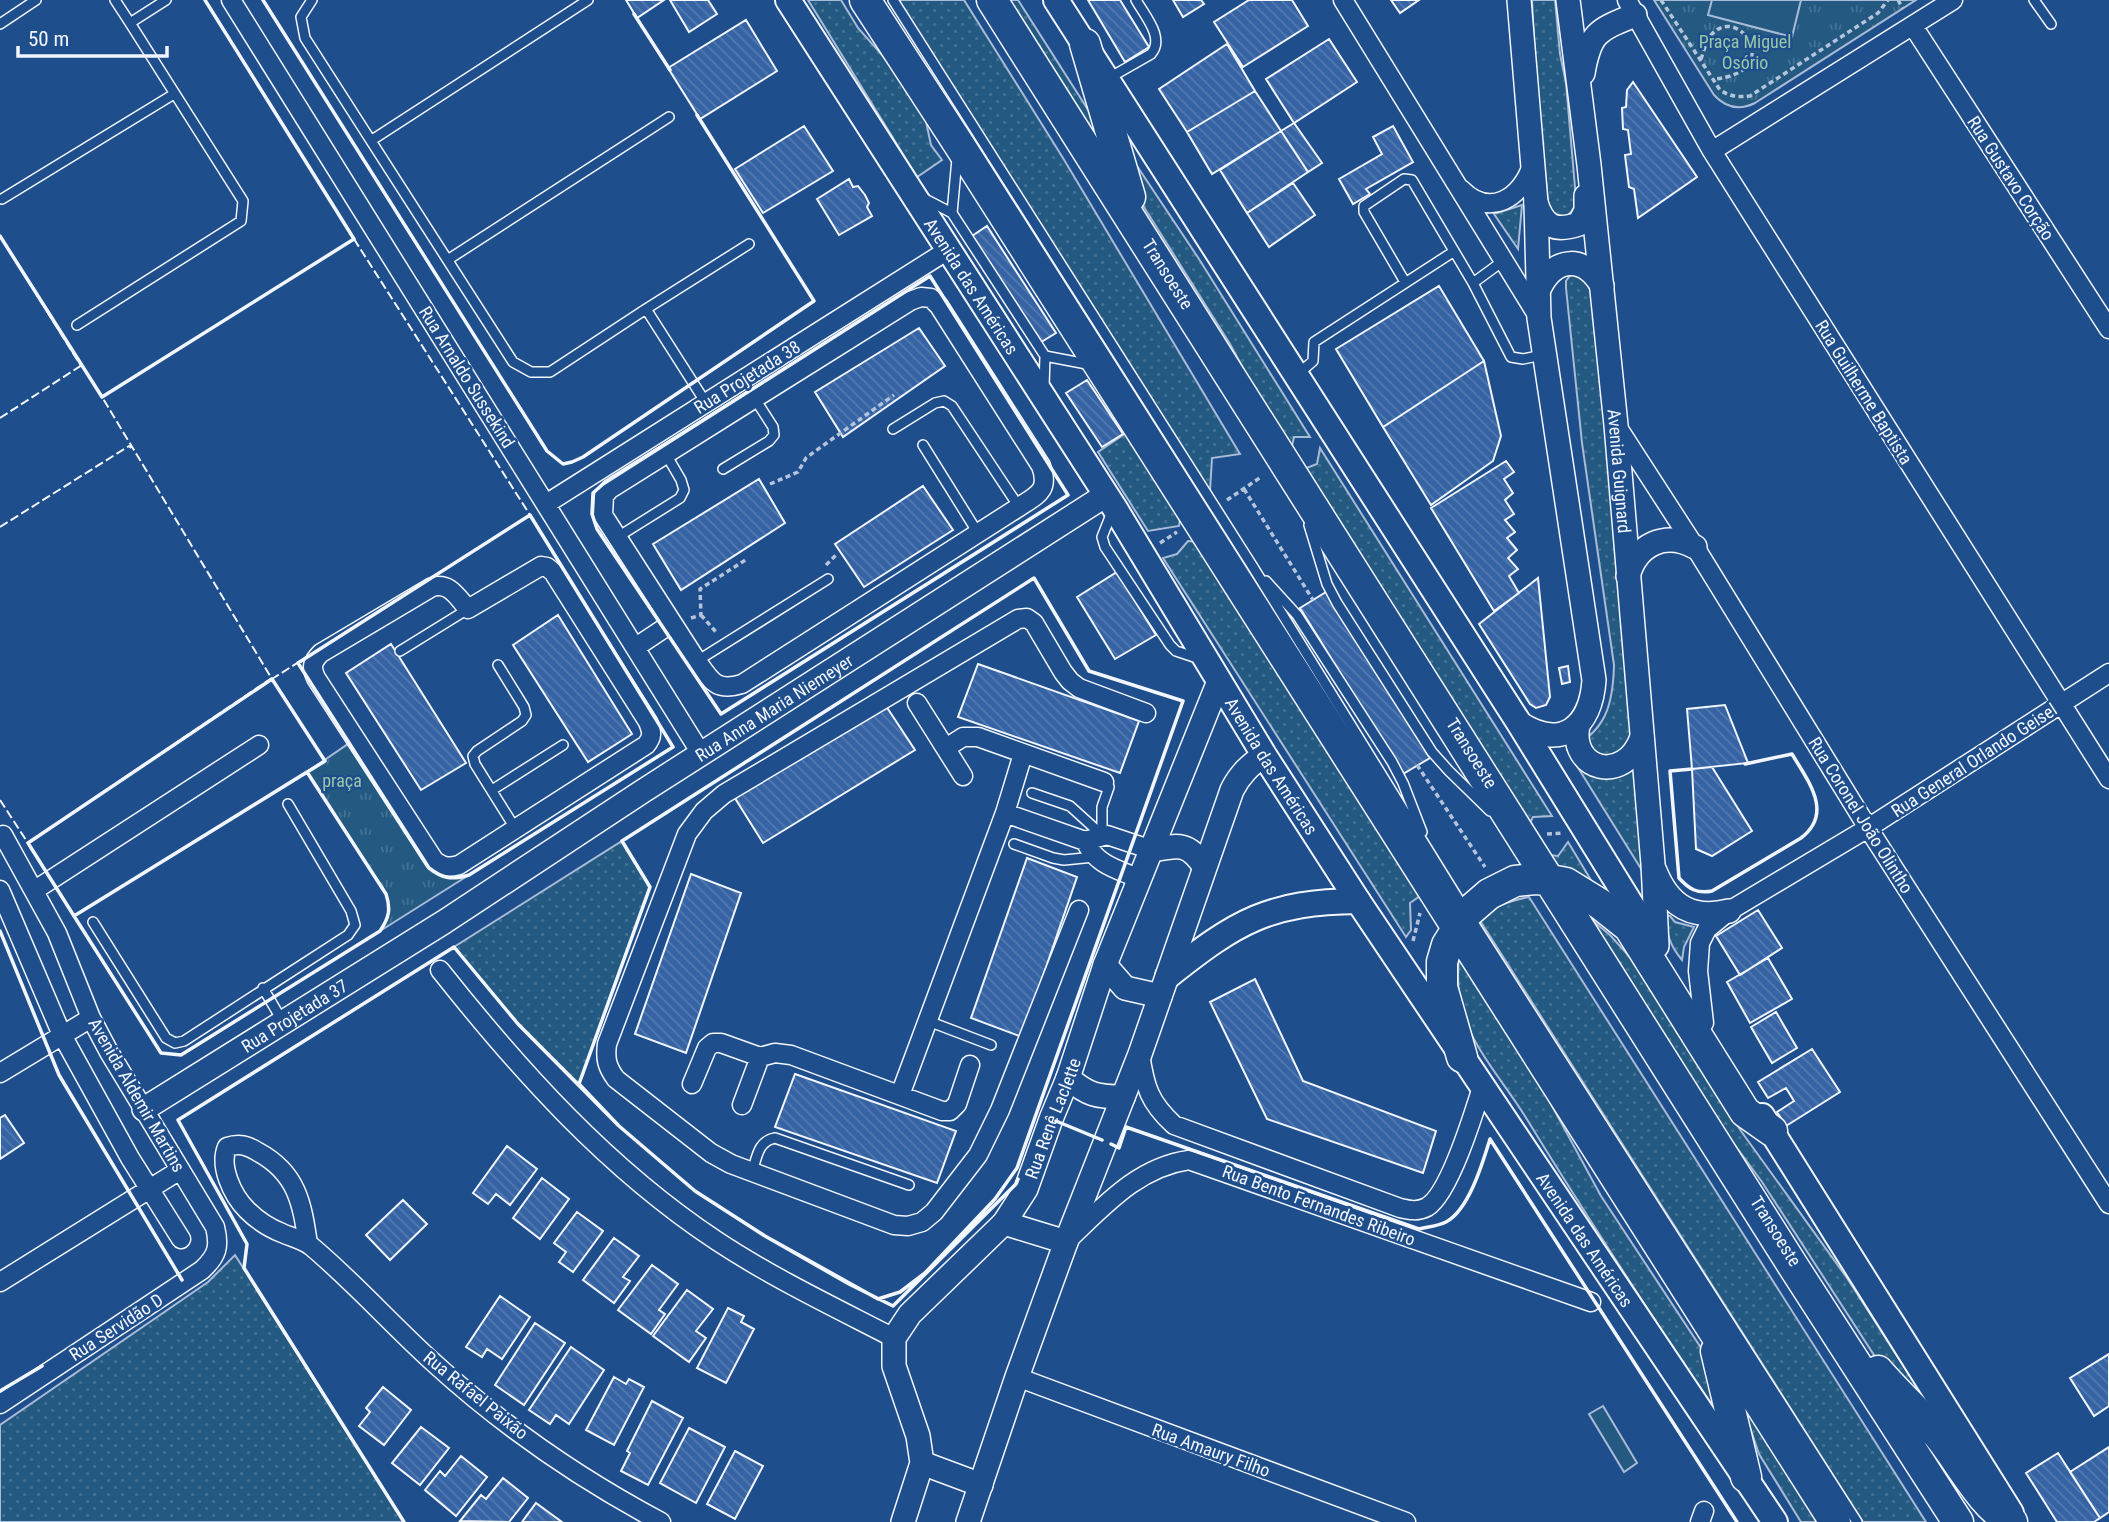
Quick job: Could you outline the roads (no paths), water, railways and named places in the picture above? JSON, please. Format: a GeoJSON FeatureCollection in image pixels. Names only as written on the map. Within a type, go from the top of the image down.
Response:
{"type":"FeatureCollection","features":[{"type":"Feature","properties":{"kind":"highway"},"geometry":{"type":"LineString","coordinates":[[865,0],[1461,920],[1710,1327],[1835,1522]]}},
{"type":"Feature","properties":{"kind":"highway"},"geometry":{"type":"LineString","coordinates":[[992,0],[1140,231],[1539,880],[1958,1522]]}},
{"type":"Feature","properties":{"kind":"highway"},"geometry":{"type":"LineString","coordinates":[[1085,44],[1140,231]]}},
{"type":"Feature","properties":{"kind":"highway"},"geometry":{"type":"LineString","coordinates":[[1462,1057],[1443,987],[1442,962],[1461,920],[1500,887],[1515,881],[1566,883],[1600,904],[1629,927],[1745,1112],[1772,1131]]}},
{"type":"Feature","properties":{"kind":"highway"},"geometry":{"type":"LineString","coordinates":[[1795,1269],[1814,1279],[1822,1288],[1877,1371],[1941,1438],[1986,1499],[2005,1519],[2014,1522]]}},
{"type":"Feature","properties":{"kind":"highway"},"geometry":{"type":"LineString","coordinates":[[1710,1327],[1746,1477]]}},
{"type":"Feature","properties":{"kind":"main road","name":"Avenida das Américas"},"geometry":{"type":"LineString","coordinates":[[788,0],[1110,501],[1264,755],[1358,901],[1775,1522]]}},
{"type":"Feature","properties":{"kind":"main road"},"geometry":{"type":"LineString","coordinates":[[1056,0],[1518,723],[2014,1522]]}},
{"type":"Feature","properties":{"kind":"main road"},"geometry":{"type":"LineString","coordinates":[[1164,986],[1202,949],[1246,921],[1266,912],[1324,901],[1358,901]]}},
{"type":"Feature","properties":{"kind":"street","name":"Rua Arnaldo Sussekind"},"geometry":{"type":"LineString","coordinates":[[231,0],[702,755]]}},
{"type":"Feature","properties":{"kind":"street"},"geometry":{"type":"LineString","coordinates":[[1343,0],[1539,318]]}},
{"type":"Feature","properties":{"kind":"street"},"geometry":{"type":"LineString","coordinates":[[1519,0],[1536,204],[1539,318],[1594,680],[1588,711],[1578,725],[1578,747],[1594,765],[1620,765],[1631,758],[1642,737]]}},
{"type":"Feature","properties":{"kind":"street","name":"Avenida Guignard"},"geometry":{"type":"LineString","coordinates":[[1568,0],[1589,165],[1616,425],[1653,864],[1657,946]]}},
{"type":"Feature","properties":{"kind":"street"},"geometry":{"type":"LineString","coordinates":[[1712,151],[1953,0]]}},
{"type":"Feature","properties":{"kind":"street"},"geometry":{"type":"LineString","coordinates":[[1580,93],[1590,43],[1599,31],[1631,8]]}},
{"type":"Feature","properties":{"kind":"street","name":"Rua Guilherme Baptista"},"geometry":{"type":"LineString","coordinates":[[1631,8],[1712,151],[2109,779]]}},
{"type":"Feature","properties":{"kind":"street","name":"Rua Gustavo Corção"},"geometry":{"type":"LineString","coordinates":[[1913,26],[2109,330]]}},
{"type":"Feature","properties":{"kind":"street"},"geometry":{"type":"LineString","coordinates":[[1456,184],[1468,196],[1484,202],[1501,201],[1516,194],[1527,181],[1532,163]]}},
{"type":"Feature","properties":{"kind":"street"},"geometry":{"type":"LineString","coordinates":[[1536,204],[1541,218],[1552,226],[1566,229],[1579,224],[1586,211],[1585,176],[1589,165]]}},
{"type":"Feature","properties":{"kind":"street","name":"Rua Projetada 38"},"geometry":{"type":"LineString","coordinates":[[547,504],[948,250]]}},
{"type":"Feature","properties":{"kind":"street"},"geometry":{"type":"LineString","coordinates":[[1540,286],[1546,275],[1557,266],[1570,263],[1584,266],[1595,274],[1601,286]]}},
{"type":"Feature","properties":{"kind":"street"},"geometry":{"type":"LineString","coordinates":[[921,297],[930,298],[939,306],[1045,476],[1044,486],[1038,494],[742,684],[731,688],[720,687],[710,680],[603,515],[604,496],[610,489],[667,456],[910,301],[921,297]]}},
{"type":"Feature","properties":{"kind":"street","name":"Rua Coronel João Olintho"},"geometry":{"type":"LineString","coordinates":[[1616,425],[1695,547],[1868,828],[2109,1204]]}},
{"type":"Feature","properties":{"kind":"street","name":"Rua Anna Maria Niemeyer"},"geometry":{"type":"LineString","coordinates":[[443,922],[702,755],[1110,501]]}},
{"type":"Feature","properties":{"kind":"street"},"geometry":{"type":"LineString","coordinates":[[1628,576],[1638,553],[1659,540],[1684,541],[1695,547]]}},
{"type":"Feature","properties":{"kind":"street"},"geometry":{"type":"LineString","coordinates":[[541,566],[553,572],[562,588],[648,722],[651,738],[646,745],[459,865],[450,868],[442,866],[434,860],[316,678],[312,668],[314,660],[321,653],[441,584],[450,588],[468,609],[541,566]]}},
{"type":"Feature","properties":{"kind":"street"},"geometry":{"type":"LineString","coordinates":[[562,588],[587,572]]}},
{"type":"Feature","properties":{"kind":"street"},"geometry":{"type":"LineString","coordinates":[[1079,910],[1000,1110],[978,1155],[934,1212],[915,1224],[894,1224],[752,1172],[711,1153],[616,1079],[609,1069],[606,1058],[607,1044],[687,834],[704,811],[724,794],[1017,619],[1027,618],[1034,623],[1070,681],[1079,688],[1146,713]]}},
{"type":"Feature","properties":{"kind":"street"},"geometry":{"type":"LineString","coordinates":[[636,647],[672,623]]}},
{"type":"Feature","properties":{"kind":"street","name":"Rua Renê Laclette"},"geometry":{"type":"LineString","coordinates":[[894,1338],[910,1314],[1004,1223],[1026,1189],[1068,1078],[1105,965],[1152,850],[1213,671]]}},
{"type":"Feature","properties":{"kind":"street","name":"Rua General Orlando Geisel"},"geometry":{"type":"LineString","coordinates":[[1704,1023],[1698,971],[1700,943],[1707,929],[1729,911],[1868,828],[2109,673]]}},
{"type":"Feature","properties":{"kind":"street"},"geometry":{"type":"LineString","coordinates":[[917,704],[963,776]]}},
{"type":"Feature","properties":{"kind":"street"},"geometry":{"type":"LineString","coordinates":[[1518,723],[1532,732],[1548,736],[1562,734],[1578,725]]}},
{"type":"Feature","properties":{"kind":"street"},"geometry":{"type":"LineString","coordinates":[[946,748],[970,736],[1104,782]]}},
{"type":"Feature","properties":{"kind":"street"},"geometry":{"type":"LineString","coordinates":[[35,890],[259,745]]}},
{"type":"Feature","properties":{"kind":"street"},"geometry":{"type":"LineString","coordinates":[[901,1096],[1023,754]]}},
{"type":"Feature","properties":{"kind":"street"},"geometry":{"type":"LineString","coordinates":[[968,1522],[1066,1242],[1140,1054],[1204,866],[1239,777],[1249,765],[1264,755]]}},
{"type":"Feature","properties":{"kind":"street"},"geometry":{"type":"LineString","coordinates":[[1004,813],[1094,844],[1152,850],[1186,847],[1196,854],[1204,866]]}},
{"type":"Feature","properties":{"kind":"street","name":"Avenida Aldemir Martins"},"geometry":{"type":"LineString","coordinates":[[3,835],[57,933],[91,1018],[215,1227],[219,1241]]}},
{"type":"Feature","properties":{"kind":"street"},"geometry":{"type":"LineString","coordinates":[[1094,844],[1140,879]]}},
{"type":"Feature","properties":{"kind":"street"},"geometry":{"type":"LineString","coordinates":[[1653,864],[1669,897],[1682,907],[1713,915],[1729,911]]}},
{"type":"Feature","properties":{"kind":"street","name":"Avenida Aldemir Martins"},"geometry":{"type":"LineString","coordinates":[[0,890],[62,1035],[181,1239]]}},
{"type":"Feature","properties":{"kind":"street","name":"Rua Projetada 37"},"geometry":{"type":"LineString","coordinates":[[144,1110],[443,922]]}},
{"type":"Feature","properties":{"kind":"street"},"geometry":{"type":"LineString","coordinates":[[1105,965],[1125,988],[1164,986]]}},
{"type":"Feature","properties":{"kind":"street"},"geometry":{"type":"LineString","coordinates":[[440,970],[489,1032],[547,1097],[605,1154],[650,1191],[715,1240],[772,1275],[894,1338],[894,1366],[918,1436],[922,1464],[903,1522]]}},
{"type":"Feature","properties":{"kind":"street"},"geometry":{"type":"LineString","coordinates":[[0,1073],[91,1018]]}},
{"type":"Feature","properties":{"kind":"street"},"geometry":{"type":"LineString","coordinates":[[692,1084],[707,1048],[713,1043],[720,1043],[760,1057],[775,1053],[791,1055],[942,1111],[950,1111],[957,1104],[970,1065]]}},
{"type":"Feature","properties":{"kind":"street","name":"Rua Bento Fernandes Ribeiro"},"geometry":{"type":"LineString","coordinates":[[1140,1054],[1150,1098],[1174,1125],[1412,1211],[1426,1207],[1437,1198],[1469,1131],[1482,1087]]}},
{"type":"Feature","properties":{"kind":"street"},"geometry":{"type":"LineString","coordinates":[[742,1105],[760,1057]]}},
{"type":"Feature","properties":{"kind":"street"},"geometry":{"type":"LineString","coordinates":[[1068,1078],[1089,1094],[1123,1097]]}},
{"type":"Feature","properties":{"kind":"street","name":"Rua Rafael Paixão"},"geometry":{"type":"LineString","coordinates":[[308,1244],[303,1211],[296,1190],[285,1172],[272,1159],[247,1145],[227,1147],[224,1154],[225,1169],[234,1192],[245,1208],[261,1222],[308,1244],[436,1365],[517,1430],[612,1496],[661,1522]]}},
{"type":"Feature","properties":{"kind":"street","name":"Rua Bento Fernandes Ribeiro"},"geometry":{"type":"LineString","coordinates":[[1066,1242],[1138,1179],[1158,1167],[1189,1160],[1591,1302]]}},
{"type":"Feature","properties":{"kind":"street"},"geometry":{"type":"LineString","coordinates":[[0,1282],[180,1170]]}},
{"type":"Feature","properties":{"kind":"street"},"geometry":{"type":"LineString","coordinates":[[1004,1223],[1066,1242]]}},
{"type":"Feature","properties":{"kind":"street","name":"Rua Servidão D"},"geometry":{"type":"LineString","coordinates":[[0,1404],[202,1270],[218,1252],[219,1241]]}},
{"type":"Feature","properties":{"kind":"street","name":"Rua Amaury Filho"},"geometry":{"type":"LineString","coordinates":[[1017,1377],[1406,1522]]}},
{"type":"Feature","properties":{"kind":"street"},"geometry":{"type":"LineString","coordinates":[[922,1464],[981,1485]]}},
{"type":"Feature","properties":{"kind":"lane"},"geometry":{"type":"LineString","coordinates":[[0,24],[36,0]]}},
{"type":"Feature","properties":{"kind":"lane"},"geometry":{"type":"LineString","coordinates":[[77,325],[241,221],[243,201],[115,0]]}},
{"type":"Feature","properties":{"kind":"lane"},"geometry":{"type":"LineString","coordinates":[[130,23],[166,0]]}},
{"type":"Feature","properties":{"kind":"lane"},"geometry":{"type":"LineString","coordinates":[[312,0],[301,17],[305,38],[513,362],[531,372],[550,372],[749,244]]}},
{"type":"Feature","properties":{"kind":"lane"},"geometry":{"type":"LineString","coordinates":[[372,140],[588,0]]}},
{"type":"Feature","properties":{"kind":"lane"},"geometry":{"type":"LineString","coordinates":[[892,0],[1253,567],[1430,854]]}},
{"type":"Feature","properties":{"kind":"lane"},"geometry":{"type":"LineString","coordinates":[[1107,79],[1151,54],[1156,48],[1154,30],[1136,0]]}},
{"type":"Feature","properties":{"kind":"lane"},"geometry":{"type":"LineString","coordinates":[[2034,0],[2051,24]]}},
{"type":"Feature","properties":{"kind":"lane"},"geometry":{"type":"LineString","coordinates":[[2,199],[174,94]]}},
{"type":"Feature","properties":{"kind":"lane"},"geometry":{"type":"LineString","coordinates":[[449,259],[669,117]]}},
{"type":"Feature","properties":{"kind":"lane"},"geometry":{"type":"LineString","coordinates":[[952,213],[958,143]]}},
{"type":"Feature","properties":{"kind":"lane"},"geometry":{"type":"LineString","coordinates":[[1405,282],[1364,212],[1364,206],[1404,179],[1412,180],[1511,357],[1523,359],[1545,355]]}},
{"type":"Feature","properties":{"kind":"lane"},"geometry":{"type":"LineString","coordinates":[[911,192],[952,213],[1045,356],[1044,398]]}},
{"type":"Feature","properties":{"kind":"lane"},"geometry":{"type":"LineString","coordinates":[[1295,376],[1310,366],[1314,342],[1453,251]]}},
{"type":"Feature","properties":{"kind":"lane"},"geometry":{"type":"LineString","coordinates":[[1472,283],[1503,261]]}},
{"type":"Feature","properties":{"kind":"lane"},"geometry":{"type":"LineString","coordinates":[[646,309],[706,403]]}},
{"type":"Feature","properties":{"kind":"lane"},"geometry":{"type":"LineString","coordinates":[[1045,356],[1100,366]]}},
{"type":"Feature","properties":{"kind":"lane"},"geometry":{"type":"LineString","coordinates":[[723,469],[769,441],[774,435],[773,426],[755,399]]}},
{"type":"Feature","properties":{"kind":"lane"},"geometry":{"type":"LineString","coordinates":[[893,429],[935,403],[944,401],[952,406],[1018,507]]}},
{"type":"Feature","properties":{"kind":"lane"},"geometry":{"type":"LineString","coordinates":[[922,445],[978,533]]}},
{"type":"Feature","properties":{"kind":"lane"},"geometry":{"type":"LineString","coordinates":[[616,538],[680,498],[684,490],[681,480],[667,456]]}},
{"type":"Feature","properties":{"kind":"lane"},"geometry":{"type":"LineString","coordinates":[[1303,516],[1331,559]]}},
{"type":"Feature","properties":{"kind":"lane"},"geometry":{"type":"LineString","coordinates":[[1309,525],[1327,584],[1359,637],[1432,752],[1491,812]]}},
{"type":"Feature","properties":{"kind":"lane"},"geometry":{"type":"LineString","coordinates":[[1253,567],[1297,615],[1392,762],[1461,920],[1857,1522]]}},
{"type":"Feature","properties":{"kind":"lane"},"geometry":{"type":"LineString","coordinates":[[697,661],[828,579]]}},
{"type":"Feature","properties":{"kind":"lane"},"geometry":{"type":"LineString","coordinates":[[400,651],[468,609]]}},
{"type":"Feature","properties":{"kind":"lane"},"geometry":{"type":"LineString","coordinates":[[498,665],[524,707],[526,715],[522,721],[477,751],[473,757],[515,828]]}},
{"type":"Feature","properties":{"kind":"lane"},"geometry":{"type":"LineString","coordinates":[[492,790],[563,745]]}},
{"type":"Feature","properties":{"kind":"lane","name":"Transoeste"},"geometry":{"type":"LineString","coordinates":[[1469,778],[1497,821]]}},
{"type":"Feature","properties":{"kind":"lane"},"geometry":{"type":"LineString","coordinates":[[1014,844],[1064,860],[1094,844],[1109,787],[1104,782]]}},
{"type":"Feature","properties":{"kind":"lane"},"geometry":{"type":"LineString","coordinates":[[1032,793],[1070,806],[1094,844]]}},
{"type":"Feature","properties":{"kind":"lane"},"geometry":{"type":"LineString","coordinates":[[93,922],[166,1038],[175,1043],[184,1041],[348,934],[355,925],[351,911],[288,804]]}},
{"type":"Feature","properties":{"kind":"lane"},"geometry":{"type":"LineString","coordinates":[[262,988],[283,1022]]}},
{"type":"Feature","properties":{"kind":"lane"},"geometry":{"type":"LineString","coordinates":[[929,1021],[991,1045]]}},
{"type":"Feature","properties":{"kind":"lane"},"geometry":{"type":"LineString","coordinates":[[752,1172],[761,1146],[767,1140],[775,1138],[909,1185]]}},
{"type":"Feature","properties":{"kind":"park label","name":"Praça Miguel Osório"},"geometry":{"type":"Point","coordinates":[1745,51]}},
{"type":"Feature","properties":{"kind":"park label","name":"praça"},"geometry":{"type":"Point","coordinates":[342,780]}}]}
